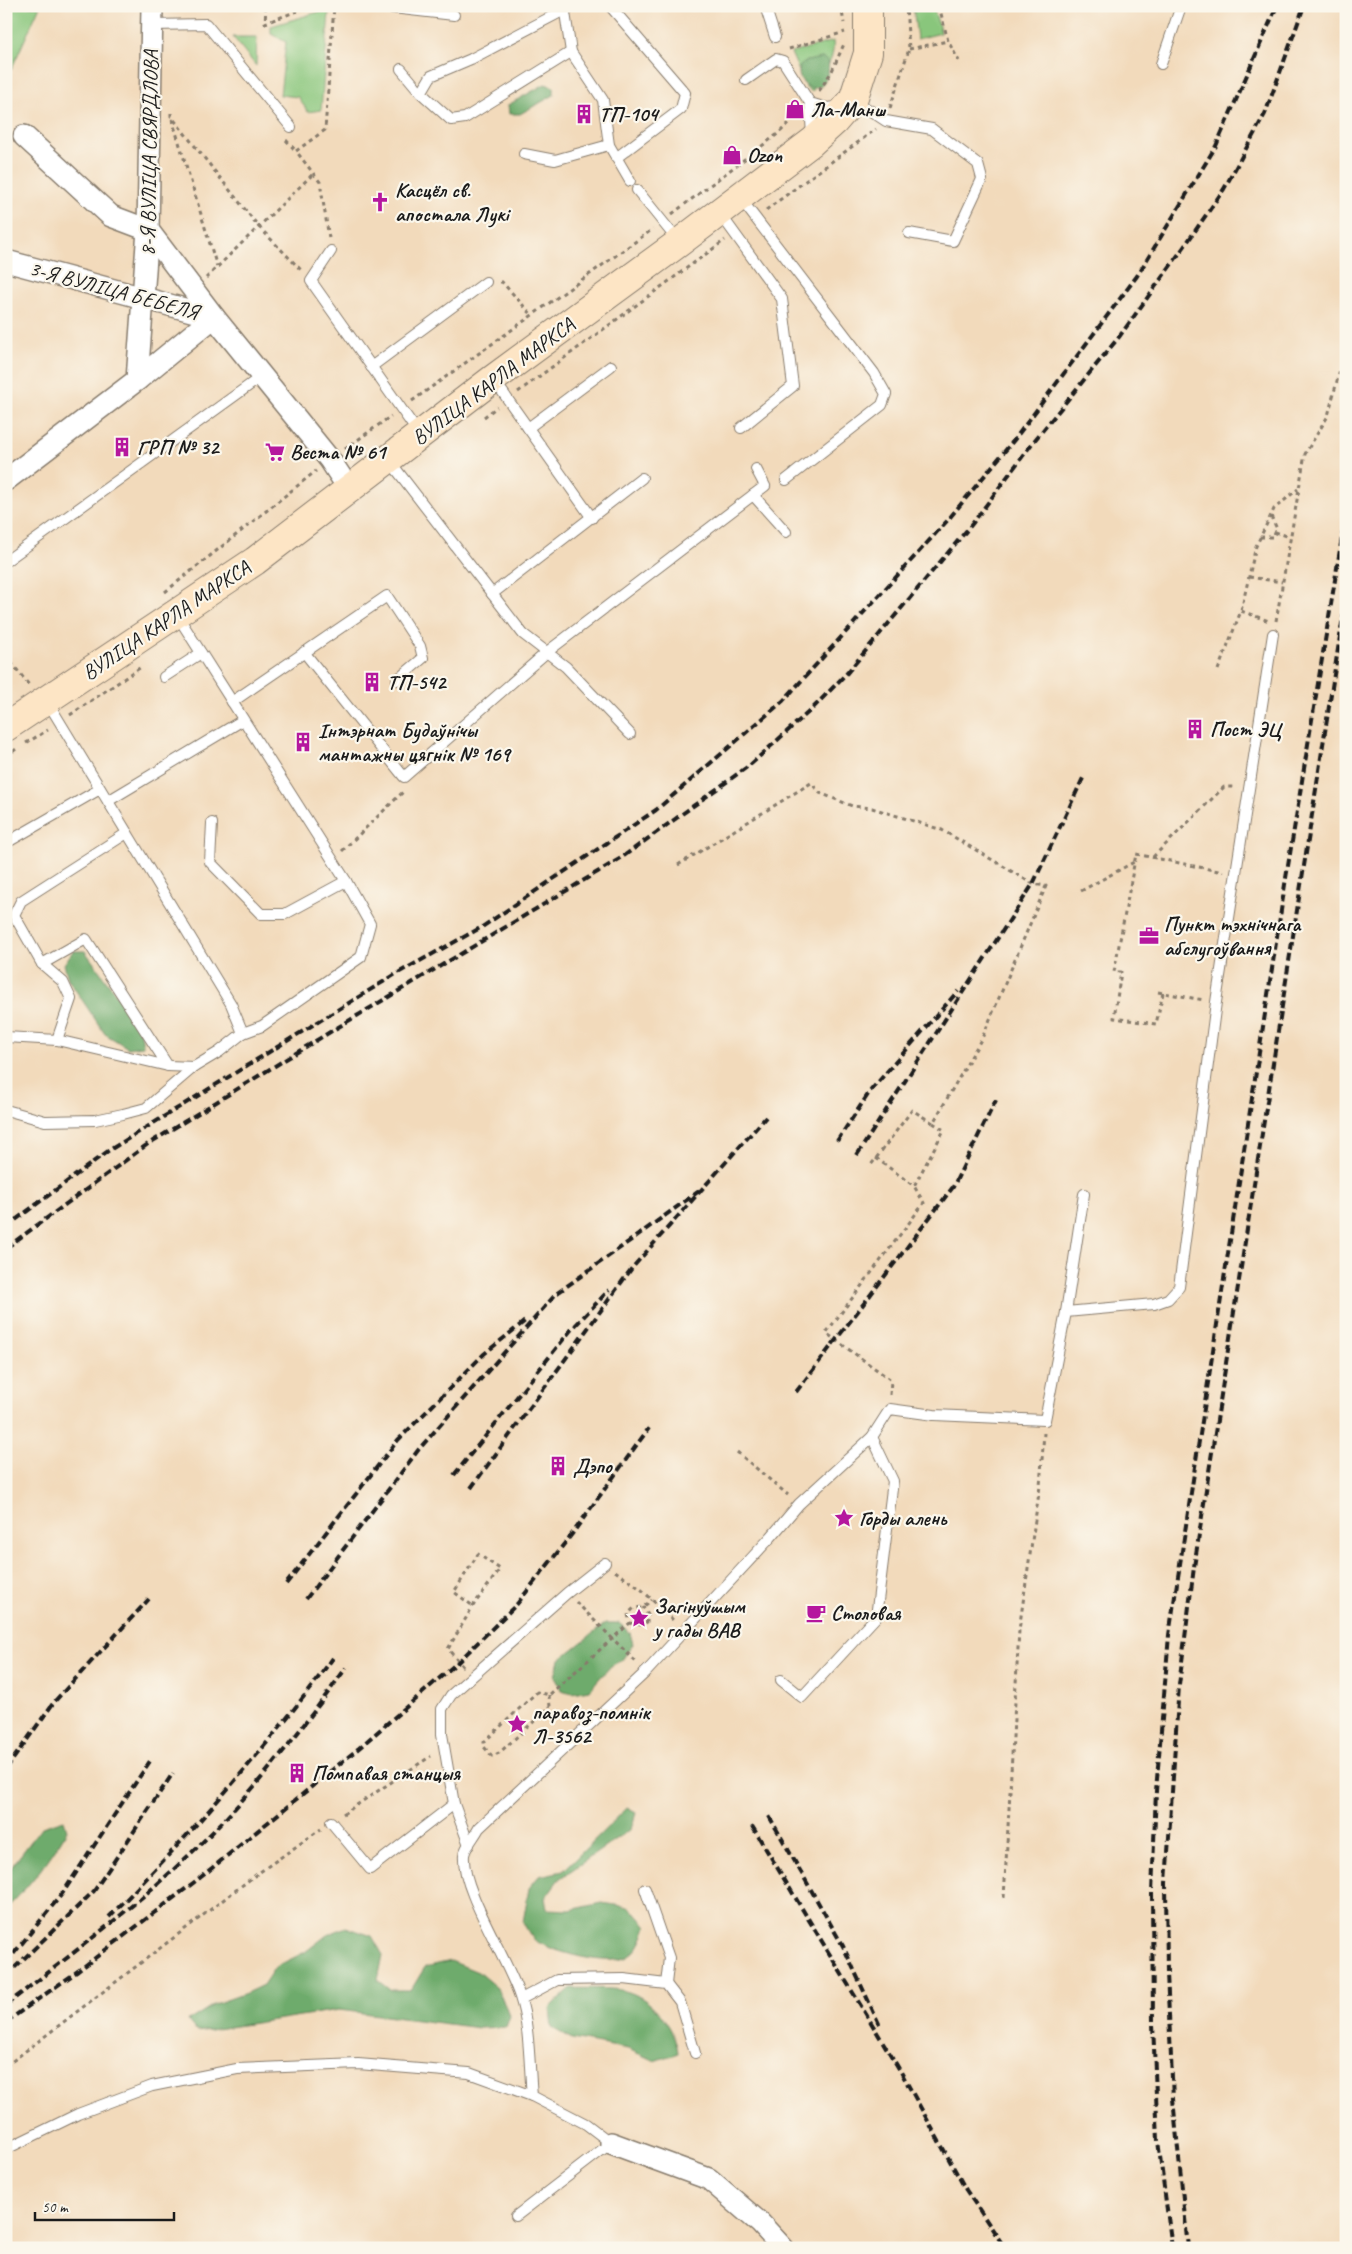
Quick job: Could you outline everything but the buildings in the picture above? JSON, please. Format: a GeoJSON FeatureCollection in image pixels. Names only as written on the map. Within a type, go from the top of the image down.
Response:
{"type":"FeatureCollection","features":[{"type":"Feature","properties":{"kind":"main road","name":"ВУЛІЦА КАРЛА МАРКСА"},"geometry":{"type":"LineString","coordinates":[[6,727],[39,695],[170,604],[255,560],[493,379],[730,205],[812,142],[834,122],[850,102],[868,52],[868,6]]}},
{"type":"Feature","properties":{"kind":"street","name":"8-Я ВУЛІЦА СВЯРДЛОВА"},"geometry":{"type":"LineString","coordinates":[[137,380],[148,230],[152,16]]}},
{"type":"Feature","properties":{"kind":"street"},"geometry":{"type":"LineString","coordinates":[[6,480],[137,380],[214,317],[148,230],[111,216],[24,136]]}},
{"type":"Feature","properties":{"kind":"street","name":"3-Я ВУЛІЦА БЕБЕЛЯ"},"geometry":{"type":"LineString","coordinates":[[6,261],[214,317],[330,460],[349,489]]}},
{"type":"Feature","properties":{"kind":"street"},"geometry":{"type":"LineString","coordinates":[[611,2143],[710,2179],[760,2223],[783,2248]]}},
{"type":"Feature","properties":{"kind":"lane"},"geometry":{"type":"LineString","coordinates":[[375,6],[454,15]]}},
{"type":"Feature","properties":{"kind":"lane"},"geometry":{"type":"LineString","coordinates":[[610,6],[684,93],[681,109],[616,158]]}},
{"type":"Feature","properties":{"kind":"lane"},"geometry":{"type":"LineString","coordinates":[[765,6],[775,37]]}},
{"type":"Feature","properties":{"kind":"lane"},"geometry":{"type":"LineString","coordinates":[[1161,64],[1181,6]]}},
{"type":"Feature","properties":{"kind":"lane"},"geometry":{"type":"LineString","coordinates":[[421,93],[431,76],[471,59],[567,7],[571,52],[603,100],[609,145],[630,181]]}},
{"type":"Feature","properties":{"kind":"lane"},"geometry":{"type":"LineString","coordinates":[[152,16],[206,24],[291,127]]}},
{"type":"Feature","properties":{"kind":"lane"},"geometry":{"type":"LineString","coordinates":[[401,69],[421,93],[451,120],[465,118],[571,52]]}},
{"type":"Feature","properties":{"kind":"lane"},"geometry":{"type":"LineString","coordinates":[[746,80],[776,59],[784,61],[810,103],[812,142]]}},
{"type":"Feature","properties":{"kind":"lane"},"geometry":{"type":"LineString","coordinates":[[810,103],[827,108],[850,102],[886,121],[932,129],[978,164],[982,179],[953,241],[909,233]]}},
{"type":"Feature","properties":{"kind":"lane"},"geometry":{"type":"LineString","coordinates":[[524,154],[555,160],[609,145]]}},
{"type":"Feature","properties":{"kind":"lane"},"geometry":{"type":"LineString","coordinates":[[636,190],[680,242]]}},
{"type":"Feature","properties":{"kind":"lane"},"geometry":{"type":"LineString","coordinates":[[730,205],[782,299],[793,386],[741,428]]}},
{"type":"Feature","properties":{"kind":"lane"},"geometry":{"type":"LineString","coordinates":[[730,205],[868,366],[886,394],[882,405],[786,480]]}},
{"type":"Feature","properties":{"kind":"lane"},"geometry":{"type":"LineString","coordinates":[[331,251],[311,281],[419,435]]}},
{"type":"Feature","properties":{"kind":"lane"},"geometry":{"type":"LineString","coordinates":[[371,367],[486,282]]}},
{"type":"Feature","properties":{"kind":"lane"},"geometry":{"type":"LineString","coordinates":[[528,428],[611,366]]}},
{"type":"Feature","properties":{"kind":"lane"},"geometry":{"type":"LineString","coordinates":[[6,561],[262,376]]}},
{"type":"Feature","properties":{"kind":"lane"},"geometry":{"type":"LineString","coordinates":[[493,379],[592,518]]}},
{"type":"Feature","properties":{"kind":"lane"},"geometry":{"type":"LineString","coordinates":[[389,459],[523,634],[566,667],[630,734]]}},
{"type":"Feature","properties":{"kind":"lane"},"geometry":{"type":"LineString","coordinates":[[304,652],[404,777],[547,652],[765,486],[756,469]]}},
{"type":"Feature","properties":{"kind":"lane"},"geometry":{"type":"LineString","coordinates":[[492,594],[642,478]]}},
{"type":"Feature","properties":{"kind":"lane"},"geometry":{"type":"LineString","coordinates":[[753,495],[786,532]]}},
{"type":"Feature","properties":{"kind":"lane"},"geometry":{"type":"LineString","coordinates":[[232,702],[387,596],[420,646],[424,658],[397,680]]}},
{"type":"Feature","properties":{"kind":"lane"},"geometry":{"type":"LineString","coordinates":[[6,1110],[45,1121],[95,1120],[146,1108],[194,1067],[219,1052],[242,1033],[262,1026],[362,957],[370,924],[346,881],[170,604]]}},
{"type":"Feature","properties":{"kind":"lane"},"geometry":{"type":"LineString","coordinates":[[1066,1312],[1154,1304],[1168,1299],[1179,1287],[1216,1002],[1274,629]]}},
{"type":"Feature","properties":{"kind":"lane"},"geometry":{"type":"LineString","coordinates":[[164,676],[201,653]]}},
{"type":"Feature","properties":{"kind":"lane"},"geometry":{"type":"LineString","coordinates":[[39,695],[100,788],[231,1004],[242,1033]]}},
{"type":"Feature","properties":{"kind":"lane"},"geometry":{"type":"LineString","coordinates":[[108,802],[243,720]]}},
{"type":"Feature","properties":{"kind":"lane"},"geometry":{"type":"LineString","coordinates":[[6,843],[100,788]]}},
{"type":"Feature","properties":{"kind":"lane"},"geometry":{"type":"LineString","coordinates":[[212,823],[210,862],[262,914],[285,914],[346,881]]}},
{"type":"Feature","properties":{"kind":"lane"},"geometry":{"type":"LineString","coordinates":[[57,1040],[71,999],[63,982],[42,964],[14,915],[21,901],[127,833]]}},
{"type":"Feature","properties":{"kind":"lane"},"geometry":{"type":"LineString","coordinates":[[42,964],[86,940],[168,1066]]}},
{"type":"Feature","properties":{"kind":"lane"},"geometry":{"type":"LineString","coordinates":[[6,1037],[57,1040],[168,1066],[194,1067]]}},
{"type":"Feature","properties":{"kind":"lane"},"geometry":{"type":"LineString","coordinates":[[532,2096],[528,2040],[521,1999],[511,1971],[467,1882],[464,1854],[479,1828],[647,1671],[798,1504],[872,1437],[890,1409],[934,1415],[1045,1420],[1066,1312],[1084,1194]]}},
{"type":"Feature","properties":{"kind":"lane"},"geometry":{"type":"LineString","coordinates":[[781,1680],[802,1697],[876,1617],[893,1482],[872,1437]]}},
{"type":"Feature","properties":{"kind":"lane"},"geometry":{"type":"LineString","coordinates":[[469,1845],[454,1804],[444,1747],[442,1709],[451,1695],[472,1676],[567,1593],[605,1564]]}},
{"type":"Feature","properties":{"kind":"lane"},"geometry":{"type":"LineString","coordinates":[[330,1822],[370,1869],[454,1804]]}},
{"type":"Feature","properties":{"kind":"lane"},"geometry":{"type":"LineString","coordinates":[[645,1889],[669,1958],[666,1984],[680,2002],[695,2053]]}},
{"type":"Feature","properties":{"kind":"lane"},"geometry":{"type":"LineString","coordinates":[[521,1999],[557,1980],[624,1979],[666,1984]]}},
{"type":"Feature","properties":{"kind":"lane"},"geometry":{"type":"LineString","coordinates":[[6,2149],[78,2114],[152,2086],[237,2069],[358,2064],[470,2073],[532,2096],[586,2124],[611,2143],[516,2216]]}},
{"type":"Feature","properties":{"kind":"path"},"geometry":{"type":"LineString","coordinates":[[266,6],[265,23],[311,6]]}},
{"type":"Feature","properties":{"kind":"path"},"geometry":{"type":"LineString","coordinates":[[331,251],[320,182],[296,151],[325,130],[334,6]]}},
{"type":"Feature","properties":{"kind":"path"},"geometry":{"type":"LineString","coordinates":[[170,604],[330,460],[663,222],[779,133],[810,103],[832,71],[844,45],[845,32],[840,6]]}},
{"type":"Feature","properties":{"kind":"path"},"geometry":{"type":"LineString","coordinates":[[939,6],[948,41],[959,61]]}},
{"type":"Feature","properties":{"kind":"path"},"geometry":{"type":"LineString","coordinates":[[784,51],[845,32]]}},
{"type":"Feature","properties":{"kind":"path"},"geometry":{"type":"LineString","coordinates":[[909,48],[948,41]]}},
{"type":"Feature","properties":{"kind":"path"},"geometry":{"type":"LineString","coordinates":[[171,108],[171,116],[217,267]]}},
{"type":"Feature","properties":{"kind":"path"},"geometry":{"type":"LineString","coordinates":[[171,116],[259,227],[311,281]]}},
{"type":"Feature","properties":{"kind":"path"},"geometry":{"type":"LineString","coordinates":[[194,290],[314,174]]}},
{"type":"Feature","properties":{"kind":"path"},"geometry":{"type":"LineString","coordinates":[[486,282],[502,282],[532,315]]}},
{"type":"Feature","properties":{"kind":"path"},"geometry":{"type":"LineString","coordinates":[[1241,611],[1274,629],[1304,454],[1328,416],[1346,346]]}},
{"type":"Feature","properties":{"kind":"path"},"geometry":{"type":"LineString","coordinates":[[1218,670],[1241,611],[1260,537],[1274,509],[1298,489]]}},
{"type":"Feature","properties":{"kind":"path"},"geometry":{"type":"LineString","coordinates":[[1260,537],[1273,537],[1277,529],[1271,516]]}},
{"type":"Feature","properties":{"kind":"path"},"geometry":{"type":"LineString","coordinates":[[1275,532],[1290,537]]}},
{"type":"Feature","properties":{"kind":"path"},"geometry":{"type":"LineString","coordinates":[[1249,577],[1282,582]]}},
{"type":"Feature","properties":{"kind":"path"},"geometry":{"type":"LineString","coordinates":[[6,656],[39,695]]}},
{"type":"Feature","properties":{"kind":"path"},"geometry":{"type":"LineString","coordinates":[[332,860],[409,786],[404,777]]}},
{"type":"Feature","properties":{"kind":"path"},"geometry":{"type":"LineString","coordinates":[[678,865],[810,783],[820,793],[852,806],[872,808],[942,830],[1033,884],[1046,886],[983,1036],[933,1123]]}},
{"type":"Feature","properties":{"kind":"path"},"geometry":{"type":"LineString","coordinates":[[1152,857],[1224,787],[1250,787]]}},
{"type":"Feature","properties":{"kind":"path"},"geometry":{"type":"LineString","coordinates":[[1163,993],[1156,1024],[1114,1018],[1121,972],[1114,972],[1136,854],[1236,874]]}},
{"type":"Feature","properties":{"kind":"path"},"geometry":{"type":"LineString","coordinates":[[1081,891],[1134,862]]}},
{"type":"Feature","properties":{"kind":"path"},"geometry":{"type":"LineString","coordinates":[[1158,992],[1216,1002]]}},
{"type":"Feature","properties":{"kind":"path"},"geometry":{"type":"LineString","coordinates":[[871,1165],[912,1110],[944,1130],[914,1186]]}},
{"type":"Feature","properties":{"kind":"path"},"geometry":{"type":"LineString","coordinates":[[876,1158],[914,1186],[924,1203],[826,1333],[890,1380],[890,1409]]}},
{"type":"Feature","properties":{"kind":"path"},"geometry":{"type":"LineString","coordinates":[[1004,1898],[1018,1630],[1040,1486],[1045,1420]]}},
{"type":"Feature","properties":{"kind":"path"},"geometry":{"type":"LineString","coordinates":[[738,1452],[798,1504]]}},
{"type":"Feature","properties":{"kind":"path"},"geometry":{"type":"LineString","coordinates":[[472,1676],[448,1649],[473,1606],[500,1569],[478,1554],[454,1592],[473,1606]]}},
{"type":"Feature","properties":{"kind":"path"},"geometry":{"type":"LineString","coordinates":[[605,1564],[652,1600],[685,1631]]}},
{"type":"Feature","properties":{"kind":"path"},"geometry":{"type":"LineString","coordinates":[[567,1593],[647,1671]]}},
{"type":"Feature","properties":{"kind":"path"},"geometry":{"type":"LineString","coordinates":[[630,1623],[628,1614],[634,1608],[643,1607],[652,1600]]}},
{"type":"Feature","properties":{"kind":"path"},"geometry":{"type":"LineString","coordinates":[[630,1623],[642,1625],[647,1622],[648,1614],[643,1607]]}},
{"type":"Feature","properties":{"kind":"path"},"geometry":{"type":"LineString","coordinates":[[549,1695],[630,1623]]}},
{"type":"Feature","properties":{"kind":"path"},"geometry":{"type":"LineString","coordinates":[[537,1692],[549,1695],[550,1707],[499,1753],[492,1756],[484,1747],[484,1742],[537,1692]]}},
{"type":"Feature","properties":{"kind":"path"},"geometry":{"type":"LineString","coordinates":[[6,2066],[257,1874],[330,1822],[444,1747]]}},
{"type":"Feature","properties":{"kind":"green space"},"geometry":{"type":"Polygon","coordinates":[[[6,6],[40,6],[11,70],[6,69],[6,6]]]}},
{"type":"Feature","properties":{"kind":"green space"},"geometry":{"type":"Polygon","coordinates":[[[913,6],[933,6],[941,33],[917,39],[913,6]]]}},
{"type":"Feature","properties":{"kind":"green space"},"geometry":{"type":"Polygon","coordinates":[[[322,11],[329,13],[321,110],[308,112],[298,97],[280,95],[286,42],[271,34],[271,26],[322,11]]]}},
{"type":"Feature","properties":{"kind":"green space"},"geometry":{"type":"Polygon","coordinates":[[[233,37],[257,37],[256,66],[233,37]]]}},
{"type":"Feature","properties":{"kind":"green space"},"geometry":{"type":"Polygon","coordinates":[[[833,41],[830,61],[812,92],[806,87],[791,53],[833,41]]]}},
{"type":"Feature","properties":{"kind":"green space"},"geometry":{"type":"Polygon","coordinates":[[[822,58],[828,61],[829,69],[827,75],[820,87],[810,88],[800,79],[800,66],[807,61],[822,58]]]}},
{"type":"Feature","properties":{"kind":"green space"},"geometry":{"type":"Polygon","coordinates":[[[545,84],[554,87],[554,95],[520,114],[509,114],[508,105],[545,84]]]}},
{"type":"Feature","properties":{"kind":"green space"},"geometry":{"type":"Polygon","coordinates":[[[73,951],[85,951],[140,1027],[143,1046],[128,1048],[105,1034],[68,979],[64,964],[73,951]]]}},
{"type":"Feature","properties":{"kind":"green space"},"geometry":{"type":"Polygon","coordinates":[[[606,1623],[619,1623],[630,1633],[633,1644],[622,1660],[611,1666],[589,1690],[572,1693],[561,1690],[555,1676],[559,1660],[606,1623]]]}},
{"type":"Feature","properties":{"kind":"green space"},"geometry":{"type":"Polygon","coordinates":[[[627,1808],[636,1813],[631,1829],[559,1879],[545,1898],[547,1909],[570,1910],[602,1903],[630,1907],[647,1926],[638,1948],[627,1957],[618,1960],[607,1960],[567,1954],[536,1941],[530,1935],[523,1922],[529,1888],[539,1876],[563,1871],[627,1808]]]}},
{"type":"Feature","properties":{"kind":"green space"},"geometry":{"type":"Polygon","coordinates":[[[64,1820],[67,1830],[54,1852],[6,1909],[6,1874],[42,1827],[64,1820]]]}},
{"type":"Feature","properties":{"kind":"green space"},"geometry":{"type":"Polygon","coordinates":[[[346,1927],[372,1936],[383,1955],[378,1980],[391,1990],[411,1990],[425,1967],[451,1961],[478,1972],[497,1988],[510,2016],[506,2027],[479,2028],[339,2010],[197,2032],[188,2021],[215,2004],[263,1985],[275,1967],[305,1952],[327,1935],[346,1927]]]}},
{"type":"Feature","properties":{"kind":"green space"},"geometry":{"type":"Polygon","coordinates":[[[571,1988],[619,1990],[635,1994],[653,2006],[660,2014],[673,2033],[678,2053],[655,2061],[628,2049],[572,2039],[552,2028],[550,2008],[571,1988]]]}},
{"type":"Feature","properties":{"kind":"railway"},"geometry":{"type":"LineString","coordinates":[[6,1227],[108,1151],[396,974],[482,927],[656,810],[783,701],[947,521],[1014,440],[1137,276],[1216,146],[1277,6]]}},
{"type":"Feature","properties":{"kind":"railway"},"geometry":{"type":"LineString","coordinates":[[6,1248],[148,1144],[330,1032],[621,858],[750,765],[813,708],[847,673],[972,524],[1034,441],[1119,337],[1184,247],[1224,189],[1265,114],[1304,6]]}},
{"type":"Feature","properties":{"kind":"railway"},"geometry":{"type":"LineString","coordinates":[[1172,2248],[1158,2141],[1153,2024],[1152,1893],[1156,1791],[1169,1635],[1286,878],[1346,513]]}},
{"type":"Feature","properties":{"kind":"railway"},"geometry":{"type":"LineString","coordinates":[[1188,2248],[1173,2099],[1167,1973],[1166,1883],[1179,1685],[1194,1567],[1346,598]]}},
{"type":"Feature","properties":{"kind":"railway"},"geometry":{"type":"LineString","coordinates":[[857,1155],[1033,884],[1084,776]]}},
{"type":"Feature","properties":{"kind":"railway"},"geometry":{"type":"LineString","coordinates":[[837,1141],[871,1090],[958,991]]}},
{"type":"Feature","properties":{"kind":"railway"},"geometry":{"type":"LineString","coordinates":[[796,1392],[953,1187],[996,1100]]}},
{"type":"Feature","properties":{"kind":"railway"},"geometry":{"type":"LineString","coordinates":[[471,1488],[632,1268],[766,1117]]}},
{"type":"Feature","properties":{"kind":"railway"},"geometry":{"type":"LineString","coordinates":[[306,1599],[419,1449],[556,1294],[702,1189]]}},
{"type":"Feature","properties":{"kind":"railway"},"geometry":{"type":"LineString","coordinates":[[454,1475],[571,1330],[609,1290]]}},
{"type":"Feature","properties":{"kind":"railway"},"geometry":{"type":"LineString","coordinates":[[286,1584],[398,1440],[484,1354],[525,1321]]}},
{"type":"Feature","properties":{"kind":"railway"},"geometry":{"type":"LineString","coordinates":[[6,2022],[78,1971],[201,1877],[359,1748],[458,1662],[517,1604],[572,1534],[649,1428]]}},
{"type":"Feature","properties":{"kind":"railway"},"geometry":{"type":"LineString","coordinates":[[6,1769],[54,1702],[149,1599]]}},
{"type":"Feature","properties":{"kind":"railway"},"geometry":{"type":"LineString","coordinates":[[109,1917],[225,1792],[281,1726],[333,1658]]}},
{"type":"Feature","properties":{"kind":"railway"},"geometry":{"type":"LineString","coordinates":[[6,2005],[122,1914],[210,1835],[272,1766],[346,1668]]}},
{"type":"Feature","properties":{"kind":"railway"},"geometry":{"type":"LineString","coordinates":[[6,1963],[62,1894],[152,1758]]}},
{"type":"Feature","properties":{"kind":"railway"},"geometry":{"type":"LineString","coordinates":[[6,1976],[94,1891],[173,1773]]}},
{"type":"Feature","properties":{"kind":"railway"},"geometry":{"type":"LineString","coordinates":[[769,1816],[843,1946],[880,2026]]}},
{"type":"Feature","properties":{"kind":"railway"},"geometry":{"type":"LineString","coordinates":[[752,1826],[901,2072],[966,2190],[1005,2248]]}},
{"type":"Feature","properties":{"kind":"place","name":"Ла-Манш"},"geometry":{"type":"Point","coordinates":[795,109]}},
{"type":"Feature","properties":{"kind":"place","name":"ТП-104"},"geometry":{"type":"Point","coordinates":[584,114]}},
{"type":"Feature","properties":{"kind":"place","name":"Ozon"},"geometry":{"type":"Point","coordinates":[732,155]}},
{"type":"Feature","properties":{"kind":"place","name":"Касцёл св. апостала Лукі"},"geometry":{"type":"Point","coordinates":[380,202]}},
{"type":"Feature","properties":{"kind":"place","name":"ГРП № 32"},"geometry":{"type":"Point","coordinates":[122,447]}},
{"type":"Feature","properties":{"kind":"place","name":"Веста № 61"},"geometry":{"type":"Point","coordinates":[275,452]}},
{"type":"Feature","properties":{"kind":"place","name":"ТП-542"},"geometry":{"type":"Point","coordinates":[372,682]}},
{"type":"Feature","properties":{"kind":"place","name":"Пост ЭЦ"},"geometry":{"type":"Point","coordinates":[1195,729]}},
{"type":"Feature","properties":{"kind":"place","name":"Інтэрнат Будаўнічы мантажны цягнік № 169"},"geometry":{"type":"Point","coordinates":[303,742]}},
{"type":"Feature","properties":{"kind":"place","name":"Пункт тэхнічнага абслугоўвання"},"geometry":{"type":"Point","coordinates":[1149,936]}},
{"type":"Feature","properties":{"kind":"place","name":"Дэпо"},"geometry":{"type":"Point","coordinates":[558,1466]}},
{"type":"Feature","properties":{"kind":"place","name":"Горды алень"},"geometry":{"type":"Point","coordinates":[844,1518]}},
{"type":"Feature","properties":{"kind":"place","name":"Столовая"},"geometry":{"type":"Point","coordinates":[816,1613]}},
{"type":"Feature","properties":{"kind":"place","name":"Загінуўшым у гады ВАВ"},"geometry":{"type":"Point","coordinates":[639,1618]}},
{"type":"Feature","properties":{"kind":"place","name":"паравоз-помнік Л-3562"},"geometry":{"type":"Point","coordinates":[517,1724]}},
{"type":"Feature","properties":{"kind":"place","name":"Помпавая станцыя"},"geometry":{"type":"Point","coordinates":[297,1773]}}]}
